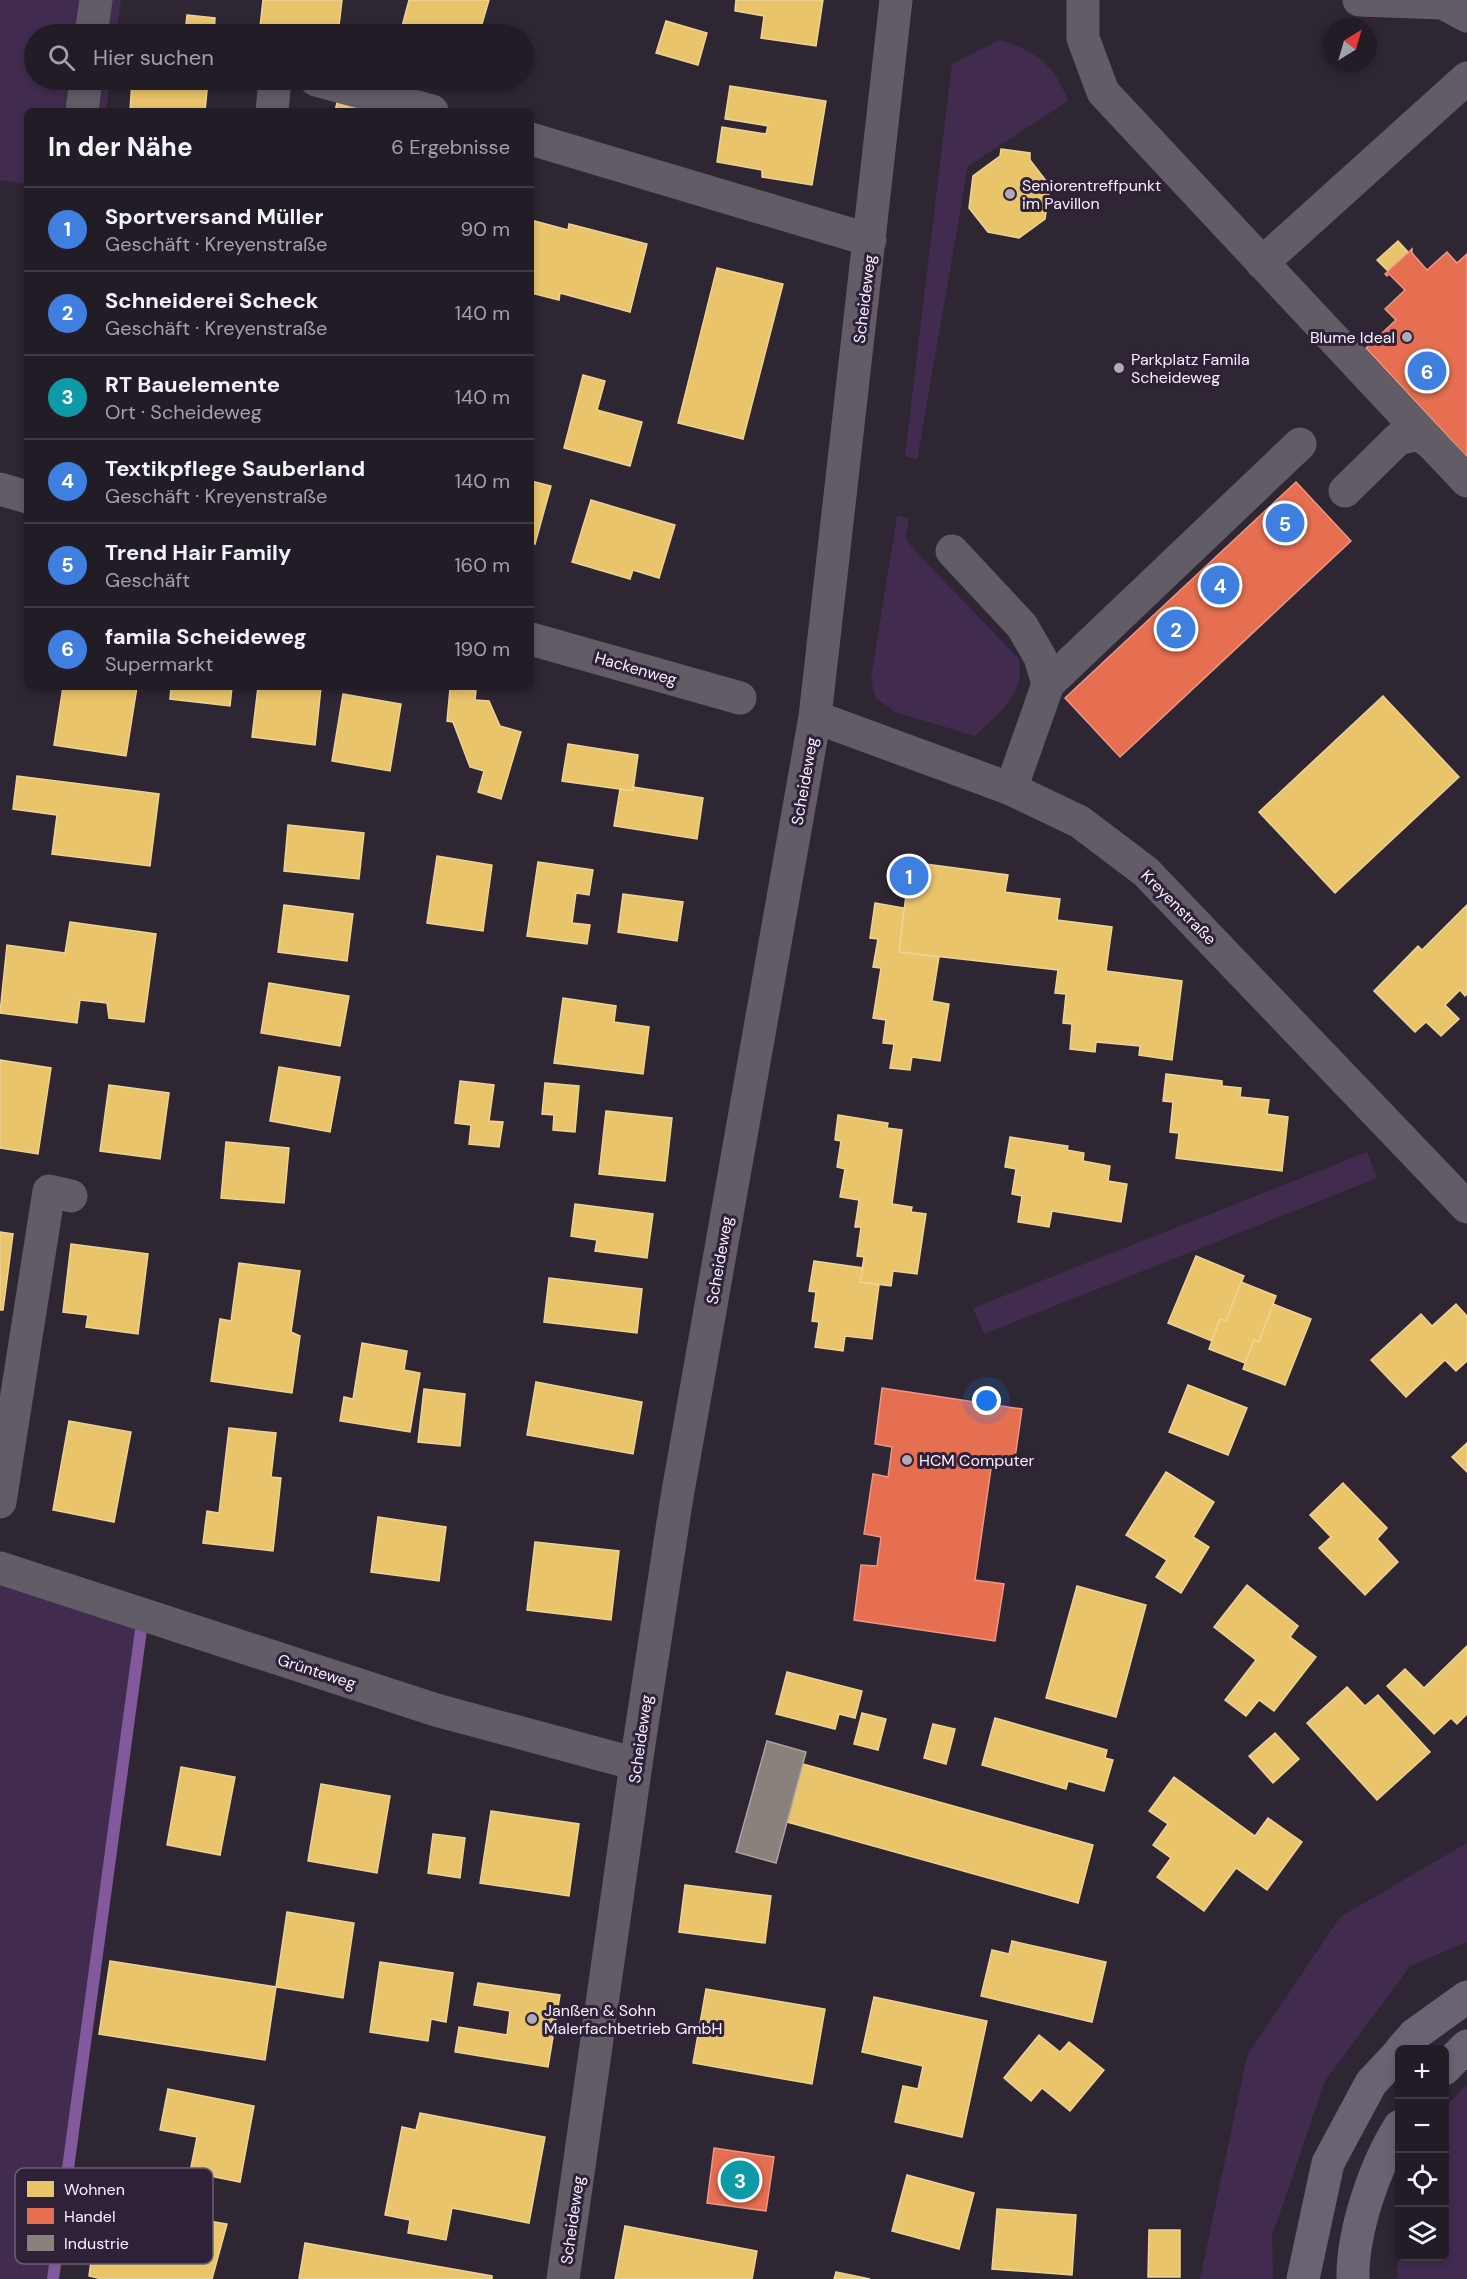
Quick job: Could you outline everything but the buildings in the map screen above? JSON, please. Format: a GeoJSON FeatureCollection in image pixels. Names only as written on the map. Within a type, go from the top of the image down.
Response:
{"type":"FeatureCollection","features":[{"type":"Feature","properties":{"kind":"highway"},"geometry":{"type":"LineString","coordinates":[[1405,2045],[1414,2035],[1467,1998]]}},
{"type":"Feature","properties":{"kind":"highway"},"geometry":{"type":"LineString","coordinates":[[1449,2064],[1467,2046]]}},
{"type":"Feature","properties":{"kind":"highway"},"geometry":{"type":"LineString","coordinates":[[1304,2279],[1328,2163],[1371,2083],[1395,2056]]}},
{"type":"Feature","properties":{"kind":"highway"},"geometry":{"type":"LineString","coordinates":[[1353,2279],[1365,2206],[1387,2146],[1395,2134]]}},
{"type":"Feature","properties":{"kind":"street"},"geometry":{"type":"LineString","coordinates":[[93,24],[96,0]]}},
{"type":"Feature","properties":{"kind":"street","name":"Scheideweg"},"geometry":{"type":"LineString","coordinates":[[563,2279],[636,1764],[680,1483],[815,717],[896,0]]}},
{"type":"Feature","properties":{"kind":"street"},"geometry":{"type":"LineString","coordinates":[[1083,0],[1083,38],[1103,92],[1467,481]]}},
{"type":"Feature","properties":{"kind":"street"},"geometry":{"type":"LineString","coordinates":[[1359,0],[1443,3],[1467,16]]}},
{"type":"Feature","properties":{"kind":"street"},"geometry":{"type":"LineString","coordinates":[[1262,263],[1467,78]]}},
{"type":"Feature","properties":{"kind":"street"},"geometry":{"type":"LineString","coordinates":[[82,108],[85,90]]}},
{"type":"Feature","properties":{"kind":"street"},"geometry":{"type":"LineString","coordinates":[[272,108],[275,90]]}},
{"type":"Feature","properties":{"kind":"street"},"geometry":{"type":"LineString","coordinates":[[353,90],[421,108]]}},
{"type":"Feature","properties":{"kind":"street","name":"Scheideweg"},"geometry":{"type":"LineString","coordinates":[[534,140],[870,240]]}},
{"type":"Feature","properties":{"kind":"street"},"geometry":{"type":"LineString","coordinates":[[1345,491],[1398,439],[1418,434],[1431,444]]}},
{"type":"Feature","properties":{"kind":"street"},"geometry":{"type":"LineString","coordinates":[[1011,789],[1048,684],[1300,444]]}},
{"type":"Feature","properties":{"kind":"street"},"geometry":{"type":"LineString","coordinates":[[0,489],[24,496]]}},
{"type":"Feature","properties":{"kind":"street"},"geometry":{"type":"LineString","coordinates":[[952,551],[1022,626],[1040,657],[1048,684]]}},
{"type":"Feature","properties":{"kind":"street","name":"Hackenweg"},"geometry":{"type":"LineString","coordinates":[[534,640],[740,698]]}},
{"type":"Feature","properties":{"kind":"street","name":"Kreyenstraße"},"geometry":{"type":"LineString","coordinates":[[815,717],[1011,789],[1080,822],[1146,872],[1467,1207]]}},
{"type":"Feature","properties":{"kind":"street"},"geometry":{"type":"LineString","coordinates":[[0,1502],[47,1191]]}},
{"type":"Feature","properties":{"kind":"street","name":"Grünteweg"},"geometry":{"type":"LineString","coordinates":[[0,1568],[436,1710],[636,1764]]}},
{"type":"Feature","properties":{"kind":"shaded area"},"geometry":{"type":"Polygon","coordinates":[[[0,0],[121,0],[117,24],[24,24],[24,90],[109,90],[106,108],[24,108],[24,184],[0,180],[0,0]]]}},
{"type":"Feature","properties":{"kind":"shaded area"},"geometry":{"type":"Polygon","coordinates":[[[1000,40],[1024,49],[1043,61],[1057,78],[1068,101],[968,166],[917,460],[905,456],[952,64],[1000,40]]]}},
{"type":"Feature","properties":{"kind":"shaded area"},"geometry":{"type":"Polygon","coordinates":[[[897,516],[909,518],[905,538],[918,554],[1018,658],[1019,682],[1015,692],[1001,711],[975,736],[895,712],[875,697],[871,679],[897,516]]]}},
{"type":"Feature","properties":{"kind":"shaded area"},"geometry":{"type":"Polygon","coordinates":[[[1367,1152],[1377,1178],[984,1334],[973,1308],[1367,1152]]]}},
{"type":"Feature","properties":{"kind":"shaded area"},"geometry":{"type":"Polygon","coordinates":[[[0,1568],[143,1613],[68,2168],[15,2168],[15,2264],[55,2264],[53,2279],[0,2279],[0,1568]]]}},
{"type":"Feature","properties":{"kind":"shaded area"},"geometry":{"type":"Polygon","coordinates":[[[1467,1843],[1467,1942],[1410,1966],[1325,2081],[1272,2236],[1273,2279],[1200,2279],[1247,2056],[1340,1917],[1467,1843]]]}},
{"type":"Feature","properties":{"kind":"shaded area"},"geometry":{"type":"Polygon","coordinates":[[[1467,2085],[1467,2279],[1397,2279],[1398,2261],[1449,2261],[1449,2102],[1467,2085]]]}},
{"type":"Feature","properties":{"kind":"waterway"},"geometry":{"type":"LineString","coordinates":[[68,2168],[143,1615]]}},
{"type":"Feature","properties":{"kind":"waterway"},"geometry":{"type":"LineString","coordinates":[[53,2279],[55,2264]]}},
{"type":"Feature","properties":{"kind":"place","name":"Seniorentreffpunkt im Pavillon"},"geometry":{"type":"Point","coordinates":[1010,194]}},
{"type":"Feature","properties":{"kind":"place","name":"Blume Ideal"},"geometry":{"type":"Point","coordinates":[1407,337]}},
{"type":"Feature","properties":{"kind":"place","name":"Parkplatz Famila Scheideweg"},"geometry":{"type":"Point","coordinates":[1119,368]}},
{"type":"Feature","properties":{"kind":"place","name":"famila Scheideweg"},"geometry":{"type":"Point","coordinates":[1427,371]}},
{"type":"Feature","properties":{"kind":"place","name":"Trend Hair Family"},"geometry":{"type":"Point","coordinates":[1285,523]}},
{"type":"Feature","properties":{"kind":"place","name":"Textikpflege Sauberland"},"geometry":{"type":"Point","coordinates":[1220,585]}},
{"type":"Feature","properties":{"kind":"place","name":"Schneiderei Scheck"},"geometry":{"type":"Point","coordinates":[1176,629]}},
{"type":"Feature","properties":{"kind":"place","name":"Sportversand Müller"},"geometry":{"type":"Point","coordinates":[909,876]}},
{"type":"Feature","properties":{"kind":"place","name":"HCM Computer"},"geometry":{"type":"Point","coordinates":[907,1460]}},
{"type":"Feature","properties":{"kind":"place","name":"Janßen & Sohn Malerfachbetrieb GmbH"},"geometry":{"type":"Point","coordinates":[532,2019]}},
{"type":"Feature","properties":{"kind":"place","name":"RT Bauelemente"},"geometry":{"type":"Point","coordinates":[740,2180]}}]}
